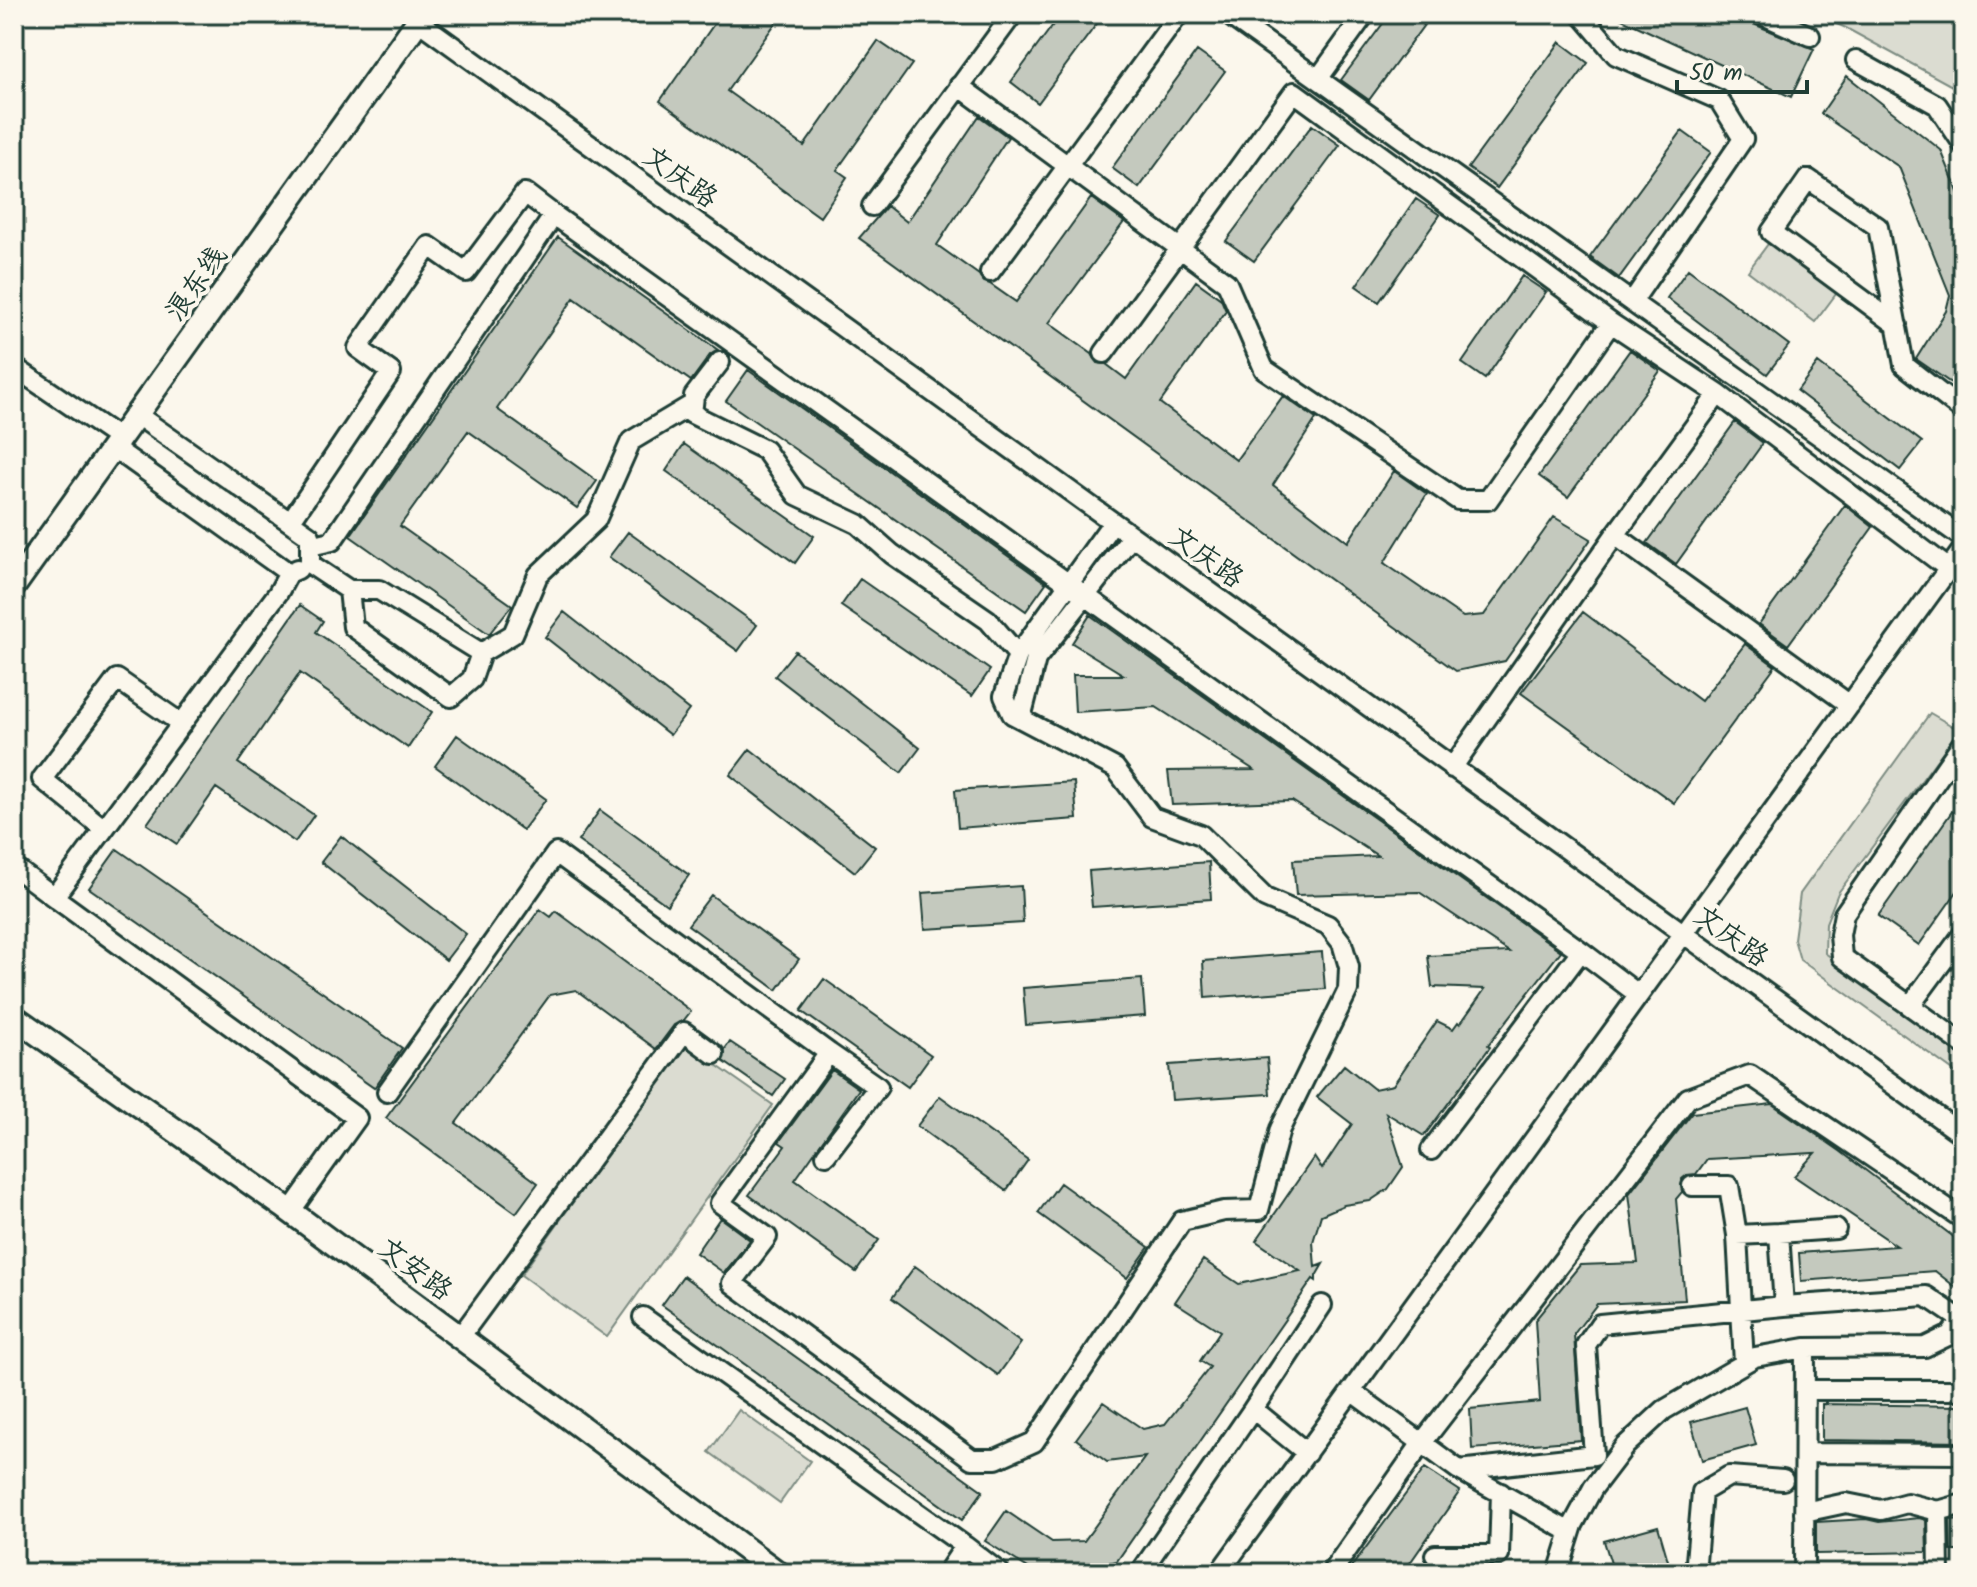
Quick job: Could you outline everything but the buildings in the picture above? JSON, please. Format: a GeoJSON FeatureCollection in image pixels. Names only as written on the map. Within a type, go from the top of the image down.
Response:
{"type":"FeatureCollection","features":[{"type":"Feature","properties":{"kind":"main road","name":"浪东线"},"geometry":{"type":"LineString","coordinates":[[14,586],[420,18]]}},
{"type":"Feature","properties":{"kind":"main road","name":"文安路"},"geometry":{"type":"LineString","coordinates":[[14,1017],[290,1212],[778,1573]]}},
{"type":"Feature","properties":{"kind":"street"},"geometry":{"type":"LineString","coordinates":[[872,206],[1013,14]]}},
{"type":"Feature","properties":{"kind":"street"},"geometry":{"type":"LineString","coordinates":[[990,272],[1179,14]]}},
{"type":"Feature","properties":{"kind":"street"},"geometry":{"type":"LineString","coordinates":[[1227,14],[1963,538]]}},
{"type":"Feature","properties":{"kind":"street"},"geometry":{"type":"LineString","coordinates":[[1318,79],[1365,14]]}},
{"type":"Feature","properties":{"kind":"street"},"geometry":{"type":"LineString","coordinates":[[1761,14],[1810,36]]}},
{"type":"Feature","properties":{"kind":"street"},"geometry":{"type":"LineString","coordinates":[[1584,15],[1616,55],[1719,100],[1743,139],[1632,302]]}},
{"type":"Feature","properties":{"kind":"street","name":"文庆路"},"geometry":{"type":"LineString","coordinates":[[420,18],[1963,1135]]}},
{"type":"Feature","properties":{"kind":"street"},"geometry":{"type":"LineString","coordinates":[[1856,60],[1937,105],[1963,144]]}},
{"type":"Feature","properties":{"kind":"street"},"geometry":{"type":"LineString","coordinates":[[959,86],[1227,283],[1264,369],[1458,500],[1488,500],[1611,323]]}},
{"type":"Feature","properties":{"kind":"street"},"geometry":{"type":"LineString","coordinates":[[1104,353],[1294,92],[1611,323],[1718,394],[1949,569]]}},
{"type":"Feature","properties":{"kind":"street"},"geometry":{"type":"LineString","coordinates":[[1897,325],[1771,232],[1808,179],[1878,227],[1897,325],[1904,365],[1963,411]]}},
{"type":"Feature","properties":{"kind":"street"},"geometry":{"type":"LineString","coordinates":[[290,522],[391,372],[358,348],[429,246],[466,272],[525,193],[1639,995]]}},
{"type":"Feature","properties":{"kind":"street"},"geometry":{"type":"LineString","coordinates":[[54,897],[278,593],[289,573],[332,541],[554,215]]}},
{"type":"Feature","properties":{"kind":"street"},"geometry":{"type":"LineString","coordinates":[[720,362],[694,396],[692,414],[765,450],[797,495],[858,524],[892,554],[988,620],[1018,655]]}},
{"type":"Feature","properties":{"kind":"street"},"geometry":{"type":"LineString","coordinates":[[14,367],[289,573]]}},
{"type":"Feature","properties":{"kind":"street"},"geometry":{"type":"LineString","coordinates":[[1452,768],[1718,394]]}},
{"type":"Feature","properties":{"kind":"street"},"geometry":{"type":"LineString","coordinates":[[349,590],[353,627],[451,697],[472,679],[481,653],[513,634],[538,575],[596,520],[631,441],[693,404]]}},
{"type":"Feature","properties":{"kind":"street"},"geometry":{"type":"LineString","coordinates":[[137,415],[310,536],[310,555],[349,590],[379,590],[481,653]]}},
{"type":"Feature","properties":{"kind":"street"},"geometry":{"type":"LineString","coordinates":[[829,1053],[720,1203],[767,1237],[732,1283],[972,1459],[996,1459],[1034,1442],[1182,1221],[1224,1211],[1259,1210],[1280,1129],[1348,990],[1349,967],[1342,943],[1328,925],[1265,898],[1201,835],[1152,817],[1115,768],[1012,714],[1004,696],[1018,655],[1113,522]]}},
{"type":"Feature","properties":{"kind":"street"},"geometry":{"type":"LineString","coordinates":[[1615,535],[1850,705]]}},
{"type":"Feature","properties":{"kind":"street"},"geometry":{"type":"LineString","coordinates":[[1021,718],[1036,659],[1132,536]]}},
{"type":"Feature","properties":{"kind":"street"},"geometry":{"type":"LineString","coordinates":[[1219,1573],[1963,549]]}},
{"type":"Feature","properties":{"kind":"street"},"geometry":{"type":"LineString","coordinates":[[104,829],[42,779],[117,679],[182,724]]}},
{"type":"Feature","properties":{"kind":"street"},"geometry":{"type":"LineString","coordinates":[[1963,742],[1844,914],[1840,935],[1842,957],[1963,1044]]}},
{"type":"Feature","properties":{"kind":"street"},"geometry":{"type":"LineString","coordinates":[[387,1092],[556,853],[878,1087],[826,1155]]}},
{"type":"Feature","properties":{"kind":"street"},"geometry":{"type":"LineString","coordinates":[[14,867],[357,1118],[290,1212]]}},
{"type":"Feature","properties":{"kind":"street"},"geometry":{"type":"LineString","coordinates":[[1910,1006],[1963,934]]}},
{"type":"Feature","properties":{"kind":"street"},"geometry":{"type":"LineString","coordinates":[[1431,1150],[1581,951]]}},
{"type":"Feature","properties":{"kind":"street"},"geometry":{"type":"LineString","coordinates":[[460,1337],[684,1032],[714,1054]]}},
{"type":"Feature","properties":{"kind":"street"},"geometry":{"type":"LineString","coordinates":[[1331,1573],[1422,1443],[1688,1098],[1750,1075],[1963,1219]]}},
{"type":"Feature","properties":{"kind":"street"},"geometry":{"type":"LineString","coordinates":[[1692,1186],[1729,1186],[1737,1235],[1744,1363]]}},
{"type":"Feature","properties":{"kind":"street"},"geometry":{"type":"LineString","coordinates":[[1737,1235],[1836,1229]]}},
{"type":"Feature","properties":{"kind":"street"},"geometry":{"type":"LineString","coordinates":[[1779,1233],[1784,1306]]}},
{"type":"Feature","properties":{"kind":"street"},"geometry":{"type":"LineString","coordinates":[[1459,1470],[1594,1455],[1586,1345],[1600,1324],[1926,1296],[1962,1320],[1950,1335],[1925,1347],[1805,1348],[1755,1357],[1664,1410],[1625,1446],[1593,1488],[1570,1532],[1558,1573]]}},
{"type":"Feature","properties":{"kind":"street"},"geometry":{"type":"LineString","coordinates":[[1140,1573],[1322,1305]]}},
{"type":"Feature","properties":{"kind":"street"},"geometry":{"type":"LineString","coordinates":[[643,1317],[1000,1573]]}},
{"type":"Feature","properties":{"kind":"street"},"geometry":{"type":"LineString","coordinates":[[1804,1573],[1805,1348]]}},
{"type":"Feature","properties":{"kind":"street"},"geometry":{"type":"LineString","coordinates":[[1805,1390],[1963,1390]]}},
{"type":"Feature","properties":{"kind":"street"},"geometry":{"type":"LineString","coordinates":[[1351,1391],[1459,1470],[1570,1532]]}},
{"type":"Feature","properties":{"kind":"street"},"geometry":{"type":"LineString","coordinates":[[1253,1409],[1307,1453]]}},
{"type":"Feature","properties":{"kind":"street"},"geometry":{"type":"LineString","coordinates":[[1805,1453],[1963,1454]]}},
{"type":"Feature","properties":{"kind":"street"},"geometry":{"type":"LineString","coordinates":[[1695,1573],[1702,1492],[1729,1476],[1783,1480]]}},
{"type":"Feature","properties":{"kind":"street"},"geometry":{"type":"LineString","coordinates":[[1435,1555],[1499,1555],[1501,1493]]}},
{"type":"Feature","properties":{"kind":"street"},"geometry":{"type":"LineString","coordinates":[[1804,1512],[1846,1503],[1881,1510],[1907,1503],[1938,1511],[1963,1504]]}},
{"type":"Feature","properties":{"kind":"street"},"geometry":{"type":"LineString","coordinates":[[1938,1511],[1939,1573]]}},
{"type":"Feature","properties":{"kind":"street"},"geometry":{"type":"LineString","coordinates":[[947,1573],[965,1546]]}},
{"type":"Feature","properties":{"kind":"shaded area"},"geometry":{"type":"Polygon","coordinates":[[[1814,14],[1963,14],[1963,92],[1846,28],[1814,14]]]}},
{"type":"Feature","properties":{"kind":"shaded area"},"geometry":{"type":"Polygon","coordinates":[[[1771,240],[1839,290],[1815,322],[1748,271],[1771,240]]]}},
{"type":"Feature","properties":{"kind":"shaded area"},"geometry":{"type":"Polygon","coordinates":[[[1930,713],[1959,730],[1838,893],[1826,923],[1825,953],[1963,1052],[1963,1078],[1800,960],[1794,939],[1800,894],[1930,713]]]}},
{"type":"Feature","properties":{"kind":"shaded area"},"geometry":{"type":"Polygon","coordinates":[[[686,1044],[773,1105],[607,1337],[521,1275],[686,1044]]]}},
{"type":"Feature","properties":{"kind":"shaded area"},"geometry":{"type":"Polygon","coordinates":[[[739,1410],[810,1461],[780,1503],[709,1452],[739,1410]]]}}]}
